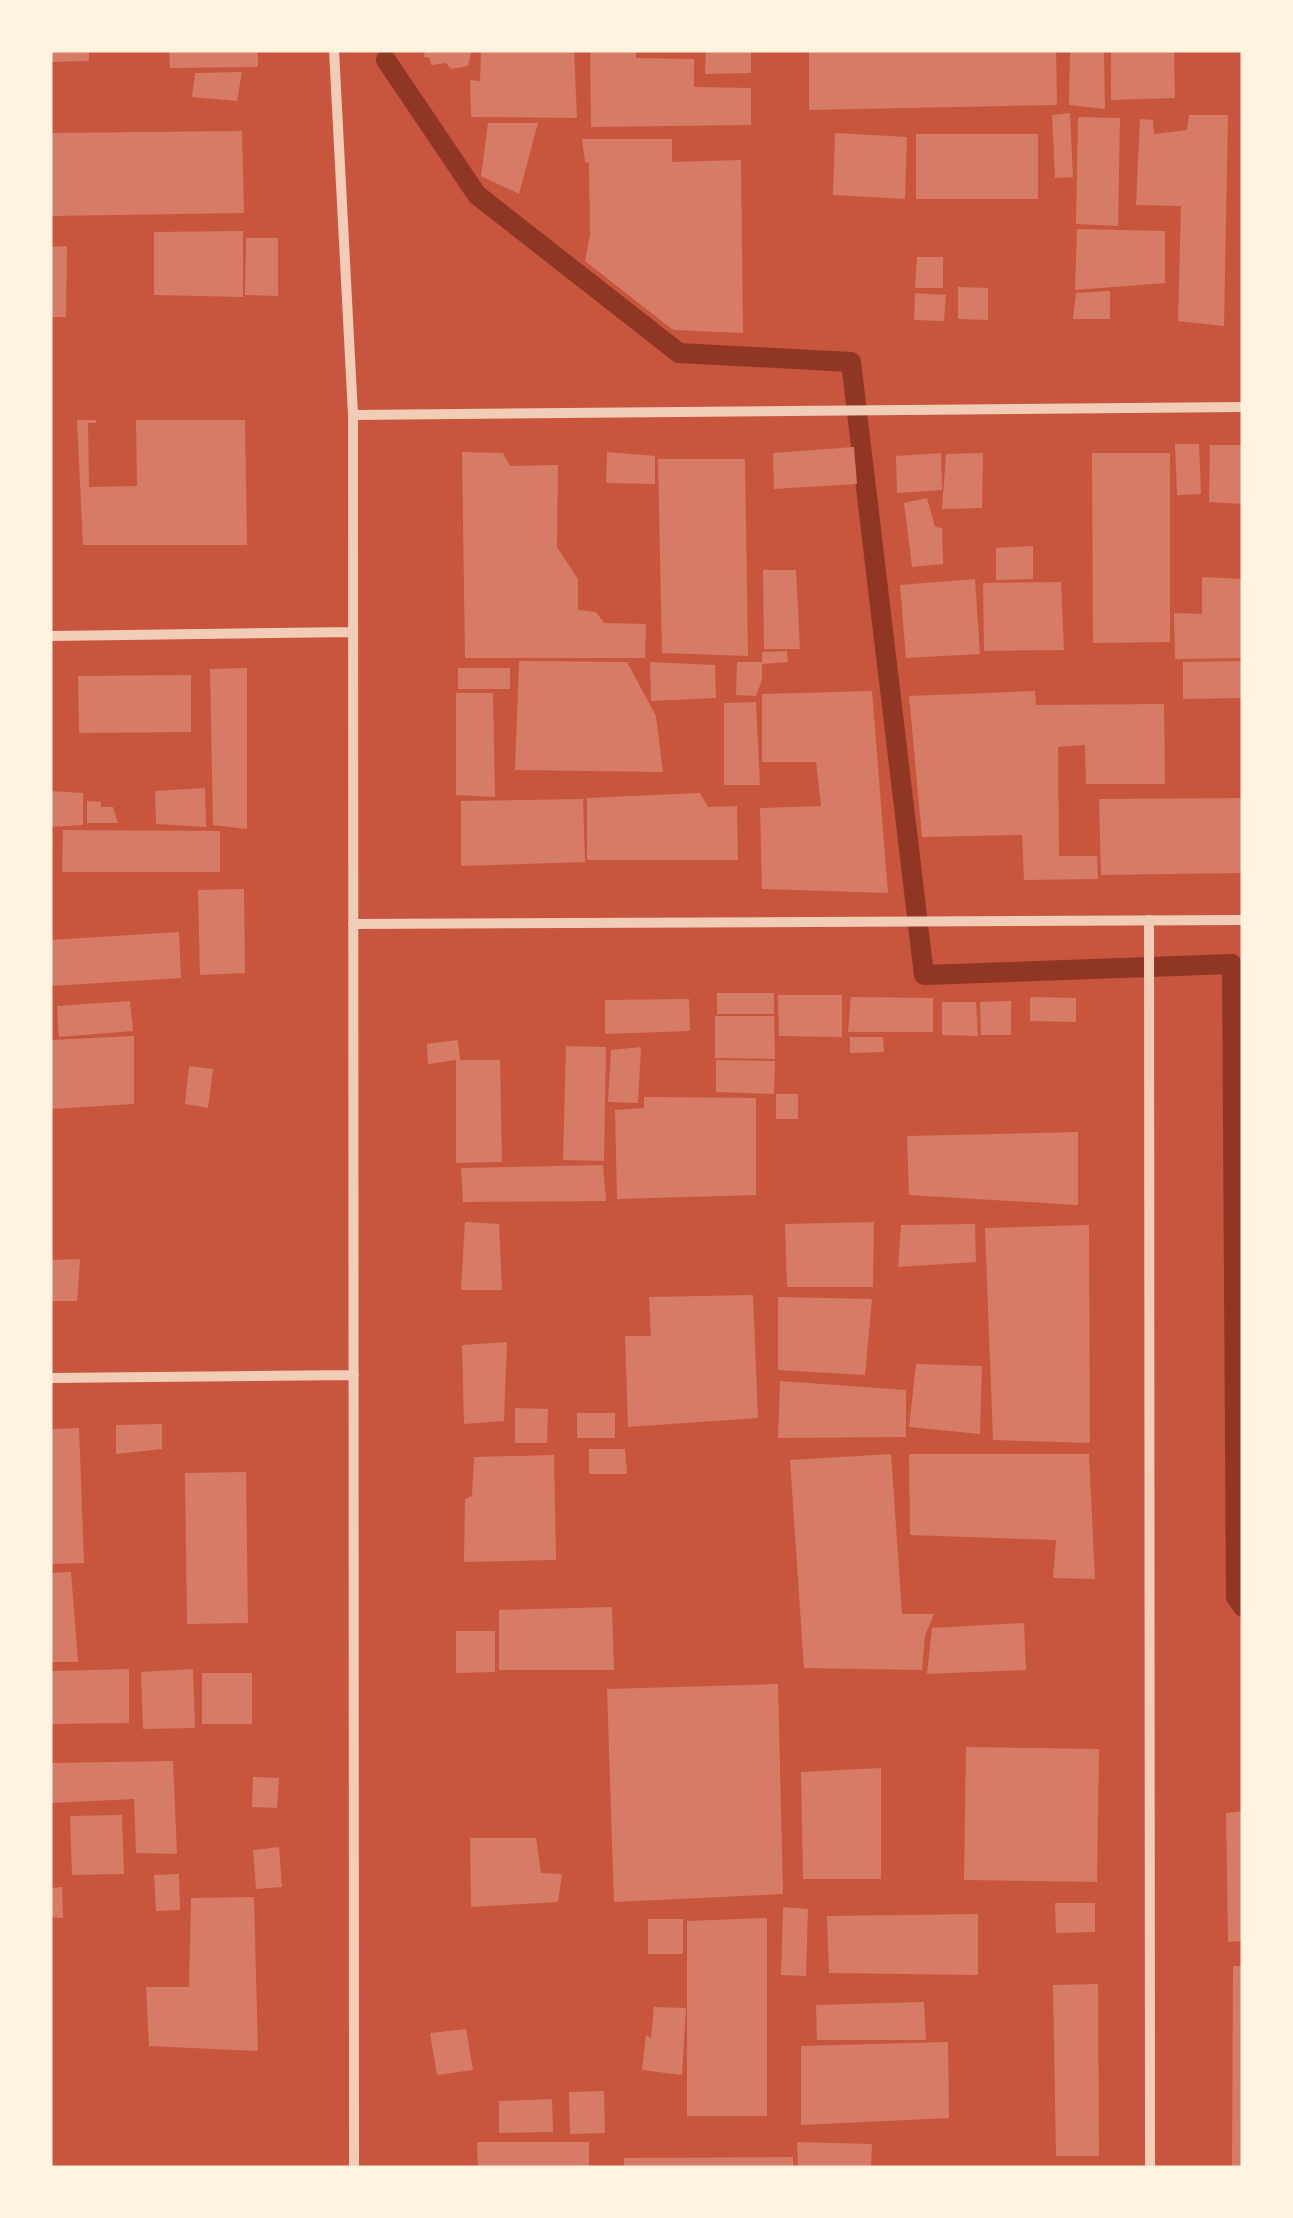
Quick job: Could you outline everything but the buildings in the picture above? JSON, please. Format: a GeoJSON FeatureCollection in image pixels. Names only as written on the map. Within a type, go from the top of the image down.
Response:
{"type":"FeatureCollection","features":[{"type":"Feature","properties":{"kind":"street"},"geometry":{"type":"LineString","coordinates":[[334,50],[353,415],[354,2168]]}},
{"type":"Feature","properties":{"kind":"street"},"geometry":{"type":"LineString","coordinates":[[353,415],[1243,407]]}},
{"type":"Feature","properties":{"kind":"street"},"geometry":{"type":"LineString","coordinates":[[50,636],[353,632]]}},
{"type":"Feature","properties":{"kind":"street"},"geometry":{"type":"LineString","coordinates":[[1149,920],[1150,2168]]}},
{"type":"Feature","properties":{"kind":"street"},"geometry":{"type":"LineString","coordinates":[[353,924],[1243,920]]}},
{"type":"Feature","properties":{"kind":"street"},"geometry":{"type":"LineString","coordinates":[[50,1378],[354,1374]]}},
{"type":"Feature","properties":{"kind":"waterway"},"geometry":{"type":"LineString","coordinates":[[386,60],[477,195],[679,353],[851,362],[924,975],[1232,964],[1236,1597],[1243,1607]]}}]}
